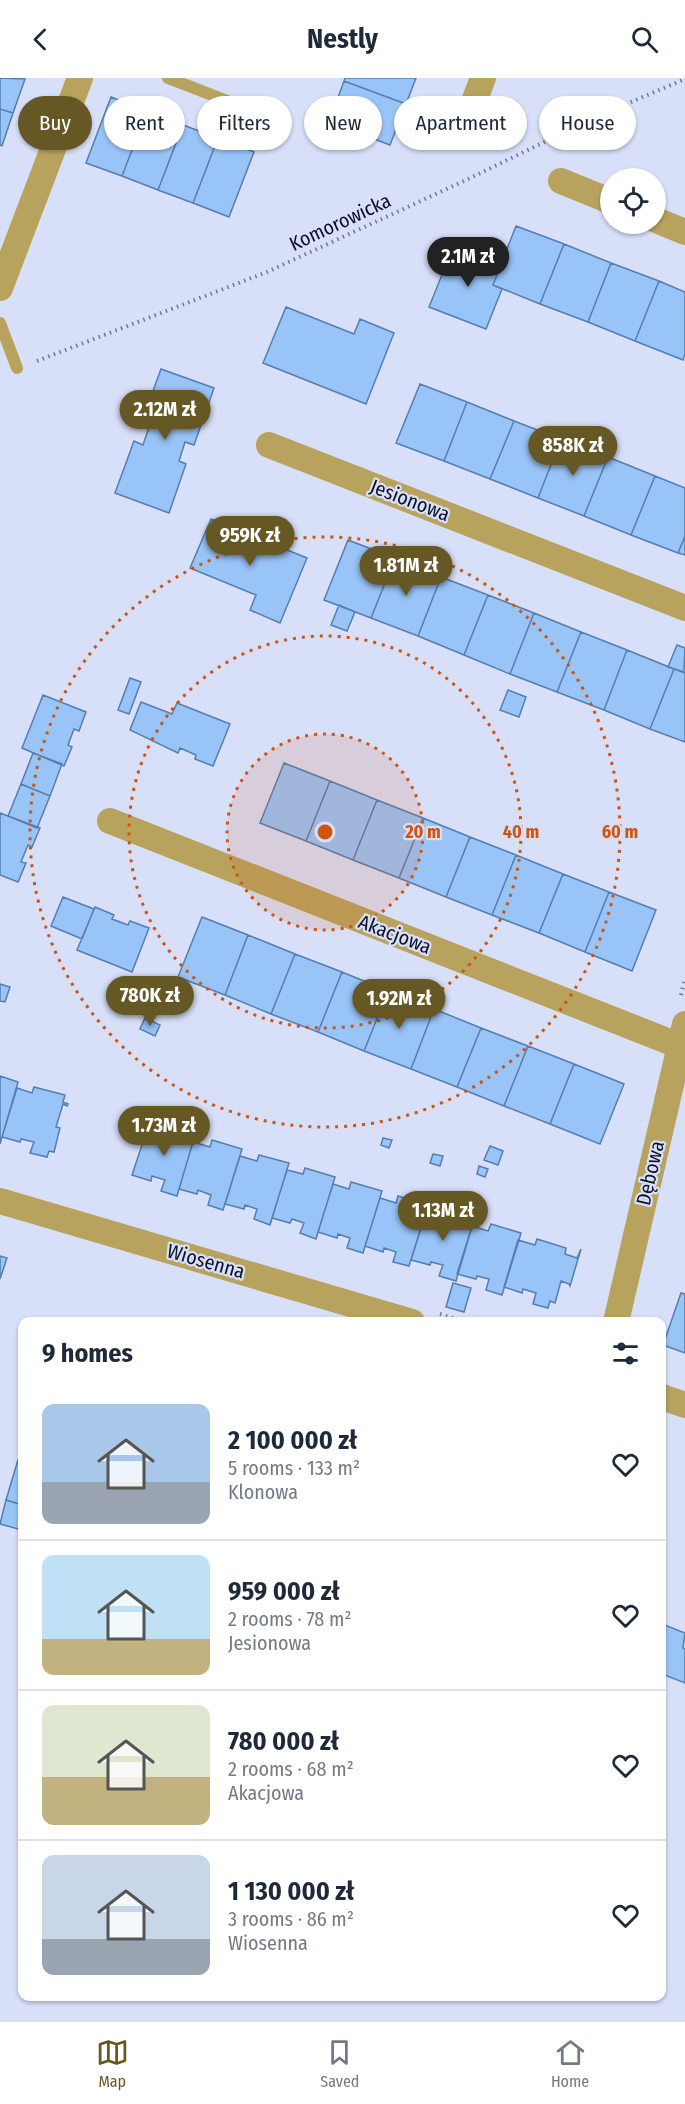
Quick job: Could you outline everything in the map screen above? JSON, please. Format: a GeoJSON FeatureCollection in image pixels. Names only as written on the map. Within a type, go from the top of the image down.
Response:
{"type":"FeatureCollection","features":[{"type":"Feature","properties":{"kind":"street"},"geometry":{"type":"LineString","coordinates":[[0,288],[80,78]]}},
{"type":"Feature","properties":{"kind":"street"},"geometry":{"type":"LineString","coordinates":[[476,96],[483,78]]}},
{"type":"Feature","properties":{"kind":"street"},"geometry":{"type":"LineString","coordinates":[[561,181],[600,197]]}},
{"type":"Feature","properties":{"kind":"street"},"geometry":{"type":"LineString","coordinates":[[666,224],[685,232]]}},
{"type":"Feature","properties":{"kind":"street","name":"Jesionowa"},"geometry":{"type":"LineString","coordinates":[[269,445],[685,608]]}},
{"type":"Feature","properties":{"kind":"street","name":"Akacjowa"},"geometry":{"type":"LineString","coordinates":[[110,821],[683,1039]]}},
{"type":"Feature","properties":{"kind":"street","name":"Dębowa"},"geometry":{"type":"LineString","coordinates":[[617,1317],[683,1039]]}},
{"type":"Feature","properties":{"kind":"street","name":"Wiosenna"},"geometry":{"type":"LineString","coordinates":[[0,1201],[395,1317]]}},
{"type":"Feature","properties":{"kind":"street"},"geometry":{"type":"LineString","coordinates":[[666,1398],[685,1405]]}},
{"type":"Feature","properties":{"kind":"lane"},"geometry":{"type":"LineString","coordinates":[[168,78],[214,96]]}},
{"type":"Feature","properties":{"kind":"lane"},"geometry":{"type":"LineString","coordinates":[[0,323],[16,368]]}},
{"type":"Feature","properties":{"kind":"path","name":"Komorowicka"},"geometry":{"type":"LineString","coordinates":[[16,368],[267,272],[596,117],[685,79]]}},
{"type":"Feature","properties":{"kind":"building"},"geometry":{"type":"Polygon","coordinates":[[[0,78],[25,79],[13,113],[0,109],[0,78]]]}},
{"type":"Feature","properties":{"kind":"building"},"geometry":{"type":"Polygon","coordinates":[[[345,78],[416,78],[409,96],[394,96],[394,100],[344,81],[345,78]]]}},
{"type":"Feature","properties":{"kind":"building"},"geometry":{"type":"Polygon","coordinates":[[[344,81],[394,100],[394,135],[390,145],[382,142],[382,96],[339,96],[344,81]]]}},
{"type":"Feature","properties":{"kind":"building"},"geometry":{"type":"Polygon","coordinates":[[[0,109],[13,113],[2,146],[0,145],[0,109]]]}},
{"type":"Feature","properties":{"kind":"building"},"geometry":{"type":"Polygon","coordinates":[[[104,115],[104,150],[132,150],[122,176],[86,163],[104,115]]]}},
{"type":"Feature","properties":{"kind":"building"},"geometry":{"type":"Polygon","coordinates":[[[185,126],[197,130],[197,150],[213,150],[193,203],[158,190],[173,150],[185,150],[185,126]]]}},
{"type":"Feature","properties":{"kind":"building"},"geometry":{"type":"Polygon","coordinates":[[[132,150],[173,150],[158,190],[122,176],[132,150]]]}},
{"type":"Feature","properties":{"kind":"building"},"geometry":{"type":"Polygon","coordinates":[[[213,150],[254,152],[229,217],[193,203],[213,150]]]}},
{"type":"Feature","properties":{"kind":"building"},"geometry":{"type":"Polygon","coordinates":[[[516,226],[564,244],[540,304],[493,285],[516,226]]]}},
{"type":"Feature","properties":{"kind":"building"},"geometry":{"type":"Polygon","coordinates":[[[564,244],[611,263],[588,322],[540,304],[564,244]]]}},
{"type":"Feature","properties":{"kind":"building"},"geometry":{"type":"Polygon","coordinates":[[[454,245],[501,264],[493,285],[502,289],[486,329],[429,307],[454,245]]]}},
{"type":"Feature","properties":{"kind":"building"},"geometry":{"type":"Polygon","coordinates":[[[611,263],[659,281],[635,341],[588,322],[611,263]]]}},
{"type":"Feature","properties":{"kind":"building"},"geometry":{"type":"Polygon","coordinates":[[[659,281],[685,292],[685,354],[683,360],[635,341],[659,281]]]}},
{"type":"Feature","properties":{"kind":"building"},"geometry":{"type":"Polygon","coordinates":[[[286,307],[354,334],[360,319],[394,333],[366,404],[263,363],[286,307]]]}},
{"type":"Feature","properties":{"kind":"building"},"geometry":{"type":"Polygon","coordinates":[[[161,369],[214,388],[194,445],[185,442],[179,461],[186,464],[169,513],[115,493],[134,441],[143,445],[150,424],[142,421],[161,369]]]}},
{"type":"Feature","properties":{"kind":"building"},"geometry":{"type":"Polygon","coordinates":[[[420,384],[467,402],[444,461],[396,443],[420,384]]]}},
{"type":"Feature","properties":{"kind":"building"},"geometry":{"type":"Polygon","coordinates":[[[467,402],[514,421],[490,479],[444,461],[467,402]]]}},
{"type":"Feature","properties":{"kind":"building"},"geometry":{"type":"Polygon","coordinates":[[[514,421],[561,439],[538,498],[490,479],[514,421]]]}},
{"type":"Feature","properties":{"kind":"building"},"geometry":{"type":"Polygon","coordinates":[[[561,439],[608,457],[584,516],[538,498],[561,439]]]}},
{"type":"Feature","properties":{"kind":"building"},"geometry":{"type":"Polygon","coordinates":[[[608,457],[655,476],[631,535],[584,516],[608,457]]]}},
{"type":"Feature","properties":{"kind":"building"},"geometry":{"type":"Polygon","coordinates":[[[655,476],[685,488],[685,536],[678,553],[631,535],[655,476]]]}},
{"type":"Feature","properties":{"kind":"building"},"geometry":{"type":"Polygon","coordinates":[[[211,519],[307,558],[280,623],[250,610],[256,595],[190,568],[211,519]]]}},
{"type":"Feature","properties":{"kind":"building"},"geometry":{"type":"Polygon","coordinates":[[[685,536],[685,555],[678,553],[685,536]]]}},
{"type":"Feature","properties":{"kind":"building"},"geometry":{"type":"Polygon","coordinates":[[[348,540],[395,558],[371,618],[324,600],[348,540]]]}},
{"type":"Feature","properties":{"kind":"building"},"geometry":{"type":"Polygon","coordinates":[[[395,558],[441,577],[418,636],[371,618],[395,558]]]}},
{"type":"Feature","properties":{"kind":"building"},"geometry":{"type":"Polygon","coordinates":[[[441,577],[488,595],[464,655],[418,636],[441,577]]]}},
{"type":"Feature","properties":{"kind":"building"},"geometry":{"type":"Polygon","coordinates":[[[488,595],[534,613],[510,674],[464,655],[488,595]]]}},
{"type":"Feature","properties":{"kind":"building"},"geometry":{"type":"Polygon","coordinates":[[[339,605],[355,612],[347,631],[331,625],[339,605]]]}},
{"type":"Feature","properties":{"kind":"building"},"geometry":{"type":"Polygon","coordinates":[[[534,613],[581,632],[557,692],[510,674],[534,613]]]}},
{"type":"Feature","properties":{"kind":"building"},"geometry":{"type":"Polygon","coordinates":[[[581,632],[627,650],[604,710],[557,692],[581,632]]]}},
{"type":"Feature","properties":{"kind":"building"},"geometry":{"type":"Polygon","coordinates":[[[677,645],[685,648],[684,672],[668,667],[677,645]]]}},
{"type":"Feature","properties":{"kind":"building"},"geometry":{"type":"Polygon","coordinates":[[[627,650],[674,669],[650,729],[604,710],[627,650]]]}},
{"type":"Feature","properties":{"kind":"building"},"geometry":{"type":"Polygon","coordinates":[[[674,669],[685,673],[685,742],[650,729],[674,669]]]}},
{"type":"Feature","properties":{"kind":"building"},"geometry":{"type":"Polygon","coordinates":[[[130,678],[141,682],[129,714],[118,710],[130,678]]]}},
{"type":"Feature","properties":{"kind":"building"},"geometry":{"type":"Polygon","coordinates":[[[508,690],[526,697],[519,717],[500,710],[508,690]]]}},
{"type":"Feature","properties":{"kind":"building"},"geometry":{"type":"Polygon","coordinates":[[[43,695],[86,712],[79,731],[74,729],[68,745],[72,747],[64,766],[22,748],[43,695]]]}},
{"type":"Feature","properties":{"kind":"building"},"geometry":{"type":"Polygon","coordinates":[[[141,702],[172,714],[177,703],[230,724],[213,766],[195,759],[196,755],[180,748],[178,753],[130,730],[141,702]]]}},
{"type":"Feature","properties":{"kind":"building"},"geometry":{"type":"Polygon","coordinates":[[[33,753],[62,764],[50,796],[21,784],[33,753]]]}},
{"type":"Feature","properties":{"kind":"building"},"geometry":{"type":"Polygon","coordinates":[[[284,763],[330,781],[306,841],[260,823],[284,763]]]}},
{"type":"Feature","properties":{"kind":"building"},"geometry":{"type":"Polygon","coordinates":[[[330,781],[377,800],[353,860],[306,841],[330,781]]]}},
{"type":"Feature","properties":{"kind":"building"},"geometry":{"type":"Polygon","coordinates":[[[21,784],[50,796],[37,828],[8,816],[21,784]]]}},
{"type":"Feature","properties":{"kind":"building"},"geometry":{"type":"Polygon","coordinates":[[[377,800],[423,818],[399,878],[353,860],[377,800]]]}},
{"type":"Feature","properties":{"kind":"building"},"geometry":{"type":"Polygon","coordinates":[[[0,813],[40,828],[32,847],[28,845],[21,862],[26,863],[18,882],[0,875],[0,813]]]}},
{"type":"Feature","properties":{"kind":"building"},"geometry":{"type":"Polygon","coordinates":[[[423,818],[470,837],[446,897],[399,878],[423,818]]]}},
{"type":"Feature","properties":{"kind":"building"},"geometry":{"type":"Polygon","coordinates":[[[470,837],[516,855],[492,915],[446,897],[470,837]]]}},
{"type":"Feature","properties":{"kind":"building"},"geometry":{"type":"Polygon","coordinates":[[[516,855],[563,874],[539,933],[492,915],[516,855]]]}},
{"type":"Feature","properties":{"kind":"building"},"geometry":{"type":"Polygon","coordinates":[[[563,874],[609,892],[585,952],[539,933],[563,874]]]}},
{"type":"Feature","properties":{"kind":"building"},"geometry":{"type":"Polygon","coordinates":[[[609,892],[656,910],[632,971],[585,952],[609,892]]]}},
{"type":"Feature","properties":{"kind":"building"},"geometry":{"type":"Polygon","coordinates":[[[63,897],[94,909],[82,939],[51,926],[63,897]]]}},
{"type":"Feature","properties":{"kind":"building"},"geometry":{"type":"Polygon","coordinates":[[[95,907],[114,915],[112,919],[128,925],[130,921],[149,928],[132,972],[77,950],[95,907]]]}},
{"type":"Feature","properties":{"kind":"building"},"geometry":{"type":"Polygon","coordinates":[[[202,917],[248,935],[225,995],[178,977],[202,917]]]}},
{"type":"Feature","properties":{"kind":"building"},"geometry":{"type":"Polygon","coordinates":[[[248,935],[295,954],[271,1014],[225,995],[248,935]]]}},
{"type":"Feature","properties":{"kind":"building"},"geometry":{"type":"Polygon","coordinates":[[[295,954],[342,972],[318,1032],[271,1014],[295,954]]]}},
{"type":"Feature","properties":{"kind":"building"},"geometry":{"type":"Polygon","coordinates":[[[342,972],[388,991],[364,1051],[318,1032],[342,972]]]}},
{"type":"Feature","properties":{"kind":"building"},"geometry":{"type":"Polygon","coordinates":[[[0,984],[10,987],[5,1002],[0,1001],[0,984]]]}},
{"type":"Feature","properties":{"kind":"building"},"geometry":{"type":"Polygon","coordinates":[[[388,991],[434,1009],[411,1069],[364,1051],[388,991]]]}},
{"type":"Feature","properties":{"kind":"building"},"geometry":{"type":"Polygon","coordinates":[[[434,1009],[481,1028],[457,1087],[411,1069],[434,1009]]]}},
{"type":"Feature","properties":{"kind":"building"},"geometry":{"type":"Polygon","coordinates":[[[145,1018],[160,1025],[155,1036],[140,1029],[145,1018]]]}},
{"type":"Feature","properties":{"kind":"building"},"geometry":{"type":"Polygon","coordinates":[[[481,1028],[528,1046],[504,1106],[457,1087],[481,1028]]]}},
{"type":"Feature","properties":{"kind":"building"},"geometry":{"type":"Polygon","coordinates":[[[528,1046],[574,1064],[550,1124],[504,1106],[528,1046]]]}},
{"type":"Feature","properties":{"kind":"building"},"geometry":{"type":"Polygon","coordinates":[[[574,1064],[624,1084],[600,1144],[550,1124],[574,1064]]]}},
{"type":"Feature","properties":{"kind":"building"},"geometry":{"type":"Polygon","coordinates":[[[0,1076],[18,1082],[0,1144],[0,1076]]]}},
{"type":"Feature","properties":{"kind":"building"},"geometry":{"type":"Polygon","coordinates":[[[34,1087],[65,1095],[63,1102],[68,1104],[67,1106],[63,1104],[56,1127],[60,1128],[54,1152],[49,1151],[47,1157],[30,1153],[34,1142],[21,1139],[20,1142],[2,1137],[17,1088],[32,1093],[34,1087]]]}},
{"type":"Feature","properties":{"kind":"building"},"geometry":{"type":"Polygon","coordinates":[[[194,1111],[203,1113],[197,1133],[189,1131],[194,1111]]]}},
{"type":"Feature","properties":{"kind":"building"},"geometry":{"type":"Polygon","coordinates":[[[166,1126],[195,1135],[177,1196],[161,1191],[165,1180],[152,1176],[151,1181],[132,1175],[142,1145],[139,1141],[142,1134],[147,1128],[164,1133],[166,1126]]]}},
{"type":"Feature","properties":{"kind":"building"},"geometry":{"type":"Polygon","coordinates":[[[383,1138],[392,1140],[389,1148],[381,1145],[383,1138]]]}},
{"type":"Feature","properties":{"kind":"building"},"geometry":{"type":"Polygon","coordinates":[[[212,1140],[242,1149],[223,1210],[208,1205],[211,1195],[198,1190],[197,1194],[179,1189],[193,1142],[210,1147],[212,1140]]]}},
{"type":"Feature","properties":{"kind":"building"},"geometry":{"type":"Polygon","coordinates":[[[490,1146],[503,1151],[498,1165],[484,1160],[490,1146]]]}},
{"type":"Feature","properties":{"kind":"building"},"geometry":{"type":"Polygon","coordinates":[[[433,1154],[443,1156],[440,1166],[430,1163],[433,1154]]]}},
{"type":"Feature","properties":{"kind":"building"},"geometry":{"type":"Polygon","coordinates":[[[259,1155],[289,1163],[270,1225],[254,1219],[257,1209],[245,1205],[244,1209],[225,1204],[240,1156],[257,1161],[259,1155]]]}},
{"type":"Feature","properties":{"kind":"building"},"geometry":{"type":"Polygon","coordinates":[[[479,1166],[488,1169],[485,1177],[477,1174],[479,1166]]]}},
{"type":"Feature","properties":{"kind":"building"},"geometry":{"type":"Polygon","coordinates":[[[305,1168],[335,1177],[316,1239],[300,1233],[304,1223],[292,1219],[290,1223],[272,1218],[287,1170],[303,1174],[305,1168]]]}},
{"type":"Feature","properties":{"kind":"building"},"geometry":{"type":"Polygon","coordinates":[[[351,1182],[382,1191],[363,1253],[347,1248],[350,1238],[338,1234],[337,1238],[318,1232],[333,1184],[349,1189],[351,1182]]]}},
{"type":"Feature","properties":{"kind":"building"},"geometry":{"type":"Polygon","coordinates":[[[398,1196],[428,1205],[409,1266],[393,1262],[396,1252],[384,1248],[383,1252],[365,1246],[380,1198],[396,1203],[398,1196]]]}},
{"type":"Feature","properties":{"kind":"building"},"geometry":{"type":"Polygon","coordinates":[[[444,1210],[474,1220],[456,1281],[439,1276],[443,1265],[431,1262],[430,1265],[411,1260],[426,1212],[442,1217],[444,1210]]]}},
{"type":"Feature","properties":{"kind":"building"},"geometry":{"type":"Polygon","coordinates":[[[491,1224],[521,1233],[502,1295],[486,1290],[489,1279],[477,1276],[476,1279],[457,1274],[472,1226],[488,1231],[491,1224]]]}},
{"type":"Feature","properties":{"kind":"building"},"geometry":{"type":"Polygon","coordinates":[[[537,1239],[566,1248],[565,1254],[577,1258],[581,1249],[570,1286],[561,1281],[555,1303],[550,1301],[548,1308],[533,1304],[536,1293],[523,1289],[522,1293],[504,1287],[518,1240],[535,1245],[537,1239]]]}},
{"type":"Feature","properties":{"kind":"building"},"geometry":{"type":"Polygon","coordinates":[[[0,1256],[7,1258],[0,1279],[0,1256]]]}},
{"type":"Feature","properties":{"kind":"building"},"geometry":{"type":"Polygon","coordinates":[[[453,1283],[471,1288],[464,1312],[446,1307],[453,1283]]]}},
{"type":"Feature","properties":{"kind":"building"},"geometry":{"type":"Polygon","coordinates":[[[681,1293],[685,1294],[685,1353],[666,1346],[666,1336],[681,1293]]]}},
{"type":"Feature","properties":{"kind":"building"},"geometry":{"type":"Polygon","coordinates":[[[18,1460],[18,1504],[6,1500],[18,1460]]]}},
{"type":"Feature","properties":{"kind":"building"},"geometry":{"type":"Polygon","coordinates":[[[6,1500],[18,1504],[18,1529],[0,1524],[6,1500]]]}},
{"type":"Feature","properties":{"kind":"building"},"geometry":{"type":"Polygon","coordinates":[[[666,1626],[685,1633],[683,1648],[685,1649],[685,1683],[666,1676],[666,1626]]]}}]}
